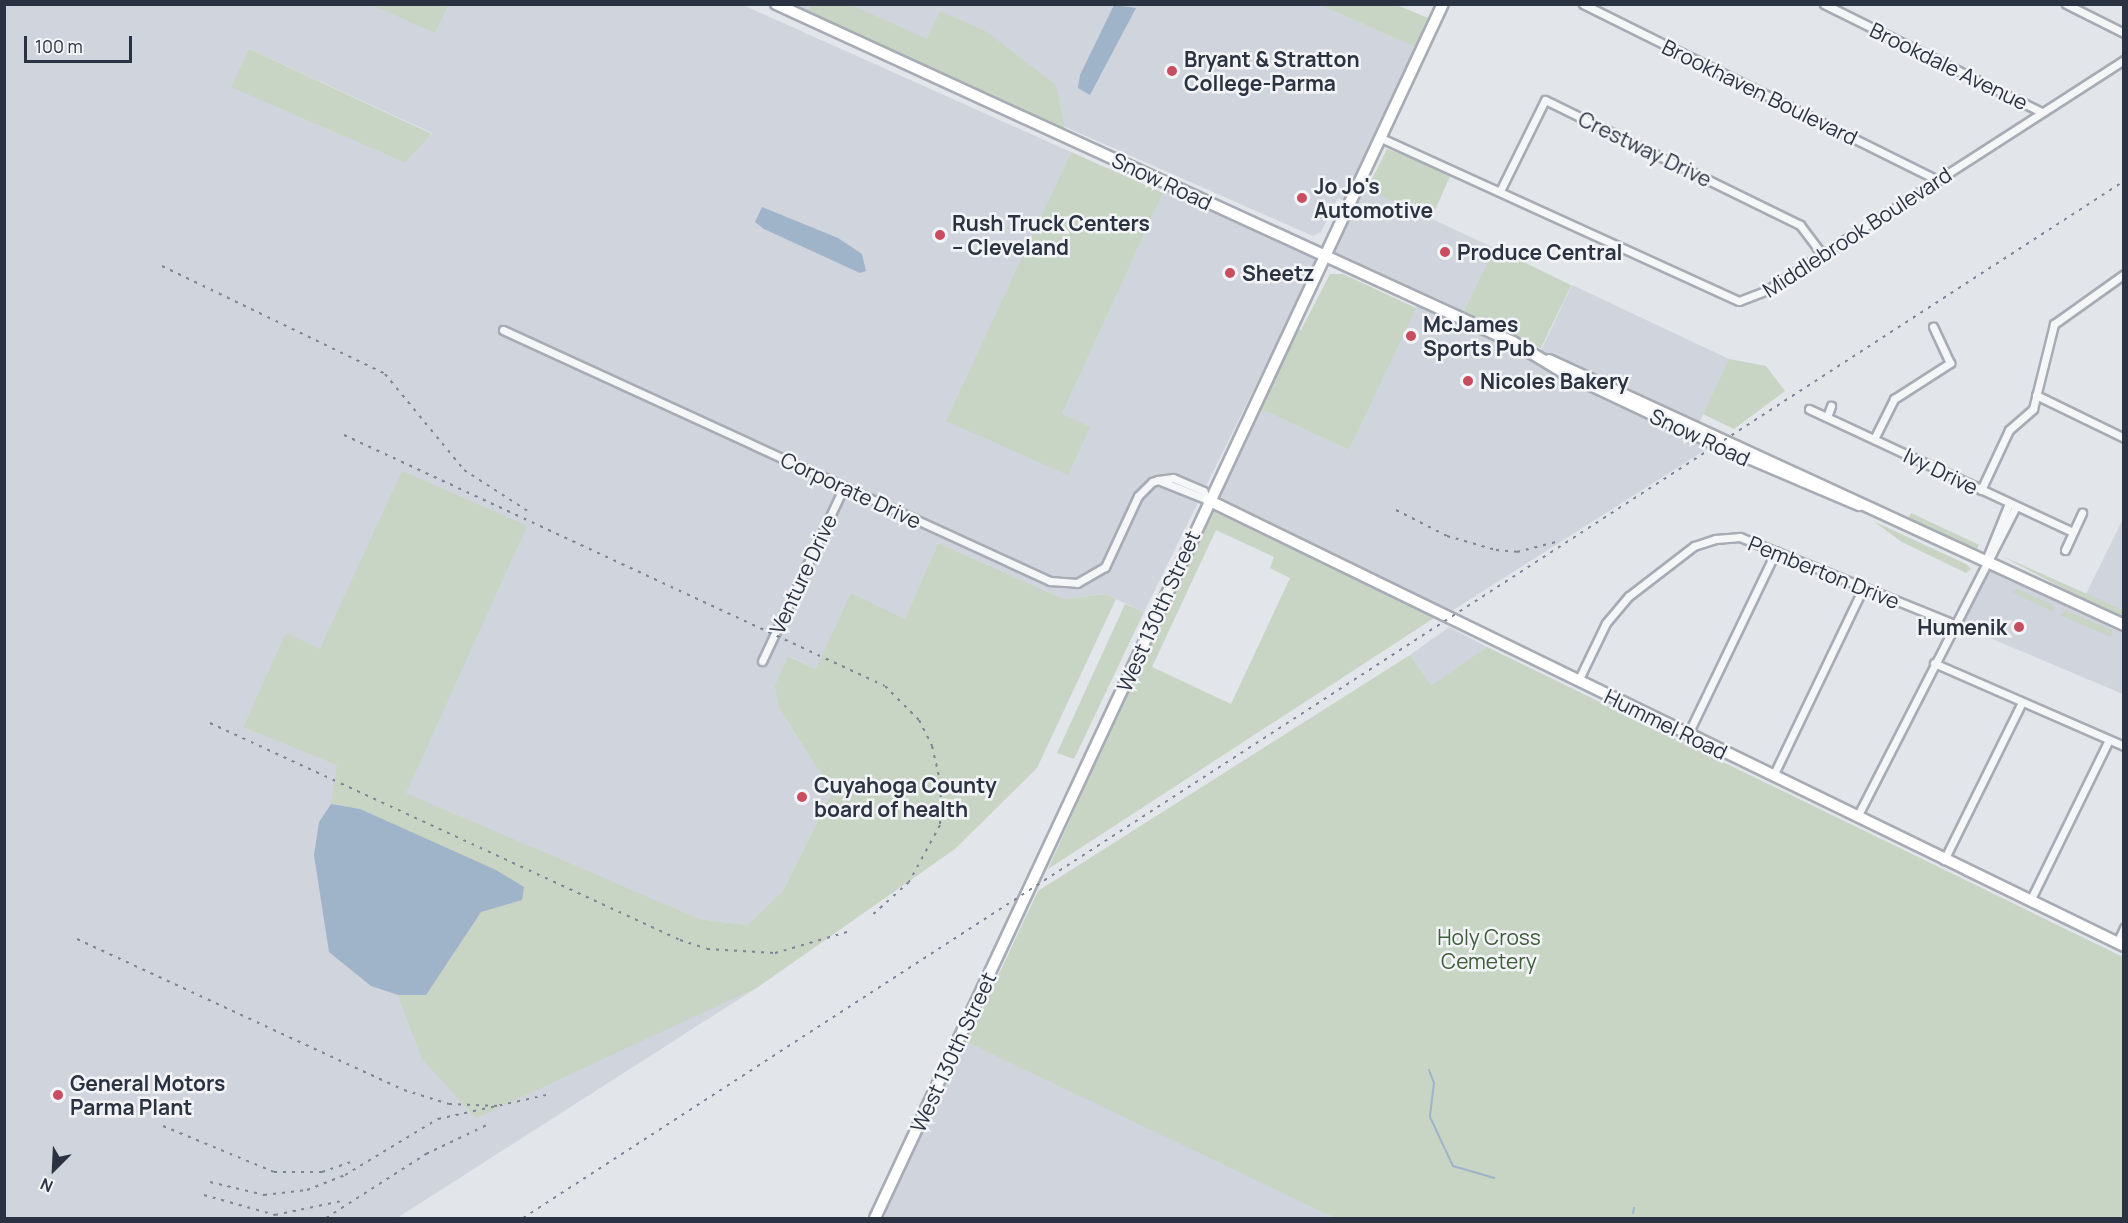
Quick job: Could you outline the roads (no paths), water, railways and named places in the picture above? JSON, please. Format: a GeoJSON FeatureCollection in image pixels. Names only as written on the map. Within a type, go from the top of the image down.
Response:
{"type":"FeatureCollection","features":[{"type":"Feature","properties":{"kind":"main road","name":"Snow Road"},"geometry":{"type":"LineString","coordinates":[[776,4],[1325,255],[1546,359],[1568,363],[1810,476],[1859,505],[2124,625]]}},
{"type":"Feature","properties":{"kind":"main road","name":"West 130th Street"},"geometry":{"type":"LineString","coordinates":[[875,1218],[1208,500],[1443,4]]}},
{"type":"Feature","properties":{"kind":"main road","name":"Hummel Road"},"geometry":{"type":"LineString","coordinates":[[1208,500],[2120,945]]}},
{"type":"Feature","properties":{"kind":"street","name":"Brookhaven Boulevard"},"geometry":{"type":"LineString","coordinates":[[1583,4],[1938,180]]}},
{"type":"Feature","properties":{"kind":"street","name":"Brookdale Avenue"},"geometry":{"type":"LineString","coordinates":[[1824,4],[2042,112]]}},
{"type":"Feature","properties":{"kind":"street"},"geometry":{"type":"LineString","coordinates":[[2066,4],[2124,33]]}},
{"type":"Feature","properties":{"kind":"street","name":"Middlebrook Boulevard"},"geometry":{"type":"LineString","coordinates":[[1381,138],[1501,189],[1729,300],[1756,297],[2124,60]]}},
{"type":"Feature","properties":{"kind":"street","name":"Crestway Drive"},"geometry":{"type":"LineString","coordinates":[[1501,189],[1545,100],[1800,225],[1822,255]]}},
{"type":"Feature","properties":{"kind":"street"},"geometry":{"type":"LineString","coordinates":[[1981,490],[2009,430],[2033,409],[2054,324],[2124,274]]}},
{"type":"Feature","properties":{"kind":"street"},"geometry":{"type":"LineString","coordinates":[[1874,439],[1894,399],[1950,363],[1933,327]]}},
{"type":"Feature","properties":{"kind":"street","name":"Corporate Drive"},"geometry":{"type":"LineString","coordinates":[[503,330],[844,487],[1064,584],[1088,580],[1105,567],[1138,496],[1158,480],[1208,500]]}},
{"type":"Feature","properties":{"kind":"street"},"geometry":{"type":"LineString","coordinates":[[2036,395],[2124,438]]}},
{"type":"Feature","properties":{"kind":"street"},"geometry":{"type":"LineString","coordinates":[[1827,417],[1832,406]]}},
{"type":"Feature","properties":{"kind":"street","name":"Ivy Drive"},"geometry":{"type":"LineString","coordinates":[[1809,410],[2073,532]]}},
{"type":"Feature","properties":{"kind":"street","name":"Venture Drive"},"geometry":{"type":"LineString","coordinates":[[762,662],[844,487]]}},
{"type":"Feature","properties":{"kind":"street"},"geometry":{"type":"LineString","coordinates":[[1857,817],[2012,505]]}},
{"type":"Feature","properties":{"kind":"street"},"geometry":{"type":"LineString","coordinates":[[2065,550],[2082,513]]}},
{"type":"Feature","properties":{"kind":"street","name":"Pemberton Drive"},"geometry":{"type":"LineString","coordinates":[[1578,681],[1606,623],[1629,596],[1694,546],[1740,537],[1954,624]]}},
{"type":"Feature","properties":{"kind":"street"},"geometry":{"type":"LineString","coordinates":[[1688,734],[1776,551]]}},
{"type":"Feature","properties":{"kind":"street"},"geometry":{"type":"LineString","coordinates":[[1773,776],[1863,588]]}},
{"type":"Feature","properties":{"kind":"street"},"geometry":{"type":"LineString","coordinates":[[1934,663],[2021,704],[2108,742],[2124,746]]}},
{"type":"Feature","properties":{"kind":"street"},"geometry":{"type":"LineString","coordinates":[[1944,860],[2021,704]]}},
{"type":"Feature","properties":{"kind":"street"},"geometry":{"type":"LineString","coordinates":[[2030,901],[2108,742]]}},
{"type":"Feature","properties":{"kind":"street"},"geometry":{"type":"LineString","coordinates":[[2120,945],[2124,928]]}},
{"type":"Feature","properties":{"kind":"water"},"geometry":{"type":"Polygon","coordinates":[[[1114,5],[1136,8],[1090,95],[1078,88],[1080,75],[1114,5]]]}},
{"type":"Feature","properties":{"kind":"water"},"geometry":{"type":"Polygon","coordinates":[[[762,207],[838,238],[862,254],[866,271],[860,273],[764,229],[755,222],[762,207]]]}},
{"type":"Feature","properties":{"kind":"water"},"geometry":{"type":"Polygon","coordinates":[[[331,804],[360,809],[496,870],[524,887],[522,900],[481,912],[426,995],[398,995],[371,986],[329,952],[314,855],[319,822],[331,804]]]}},
{"type":"Feature","properties":{"kind":"waterway"},"geometry":{"type":"LineString","coordinates":[[1429,1070],[1434,1083],[1430,1117],[1453,1166],[1494,1178]]}},
{"type":"Feature","properties":{"kind":"waterway"},"geometry":{"type":"LineString","coordinates":[[1633,1213],[1634,1208]]}},
{"type":"Feature","properties":{"kind":"railway"},"geometry":{"type":"LineString","coordinates":[[523,1218],[2124,181]]}},
{"type":"Feature","properties":{"kind":"railway"},"geometry":{"type":"LineString","coordinates":[[162,266],[385,374],[464,470],[531,513]]}},
{"type":"Feature","properties":{"kind":"railway"},"geometry":{"type":"LineString","coordinates":[[344,435],[885,686],[919,720],[932,746],[941,785],[940,825],[909,882],[870,917]]}},
{"type":"Feature","properties":{"kind":"railway"},"geometry":{"type":"LineString","coordinates":[[1396,510],[1447,536],[1496,550],[1517,552],[1556,542]]}},
{"type":"Feature","properties":{"kind":"railway"},"geometry":{"type":"LineString","coordinates":[[210,723],[680,940],[707,949],[775,953],[847,932]]}},
{"type":"Feature","properties":{"kind":"railway"},"geometry":{"type":"LineString","coordinates":[[77,939],[404,1090],[449,1104],[499,1106]]}},
{"type":"Feature","properties":{"kind":"railway"},"geometry":{"type":"LineString","coordinates":[[210,1182],[264,1195],[307,1190],[345,1175],[438,1119],[551,1094]]}},
{"type":"Feature","properties":{"kind":"railway"},"geometry":{"type":"LineString","coordinates":[[326,1218],[426,1154],[489,1124]]}},
{"type":"Feature","properties":{"kind":"railway"},"geometry":{"type":"LineString","coordinates":[[163,1126],[274,1172],[322,1172],[356,1160]]}},
{"type":"Feature","properties":{"kind":"railway"},"geometry":{"type":"LineString","coordinates":[[204,1195],[275,1215],[342,1201]]}},
{"type":"Feature","properties":{"kind":"place","name":"Bryant & Stratton College-Parma"},"geometry":{"type":"Point","coordinates":[1172,71]}},
{"type":"Feature","properties":{"kind":"place","name":"Jo Jo's Automotive"},"geometry":{"type":"Point","coordinates":[1302,198]}},
{"type":"Feature","properties":{"kind":"place","name":"Rush Truck Centers – Cleveland"},"geometry":{"type":"Point","coordinates":[940,235]}},
{"type":"Feature","properties":{"kind":"place","name":"Produce Central"},"geometry":{"type":"Point","coordinates":[1445,252]}},
{"type":"Feature","properties":{"kind":"place","name":"Sheetz"},"geometry":{"type":"Point","coordinates":[1230,273]}},
{"type":"Feature","properties":{"kind":"place","name":"McJames Sports Pub"},"geometry":{"type":"Point","coordinates":[1411,336]}},
{"type":"Feature","properties":{"kind":"place","name":"Nicoles Bakery"},"geometry":{"type":"Point","coordinates":[1468,381]}},
{"type":"Feature","properties":{"kind":"place","name":"Humenik"},"geometry":{"type":"Point","coordinates":[2019,627]}},
{"type":"Feature","properties":{"kind":"place","name":"Cuyahoga County board of health"},"geometry":{"type":"Point","coordinates":[802,797]}},
{"type":"Feature","properties":{"kind":"place","name":"General Motors Parma Plant"},"geometry":{"type":"Point","coordinates":[58,1095]}},
{"type":"Feature","properties":{"kind":"park label","name":"Holy Cross Cemetery"},"geometry":{"type":"Point","coordinates":[1489,949]}}]}
